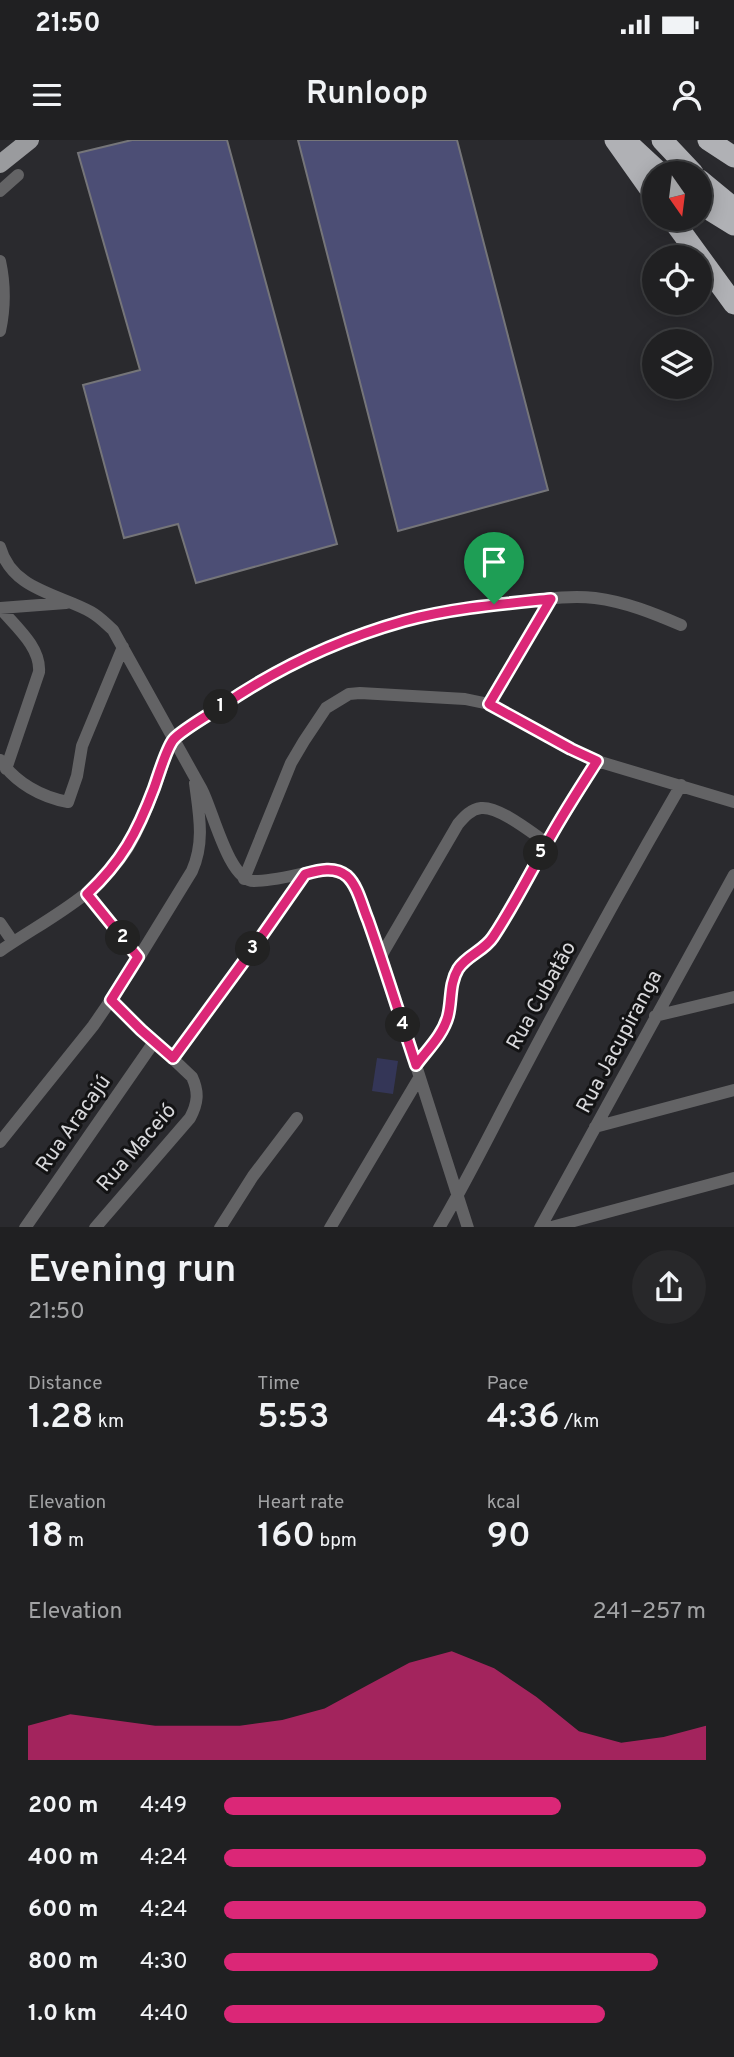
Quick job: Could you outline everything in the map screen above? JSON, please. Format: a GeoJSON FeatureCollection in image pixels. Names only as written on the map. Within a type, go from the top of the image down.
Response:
{"type":"FeatureCollection","features":[{"type":"Feature","properties":{"kind":"highway"},"geometry":{"type":"LineString","coordinates":[[615,140],[642,178]]}},
{"type":"Feature","properties":{"kind":"highway"},"geometry":{"type":"LineString","coordinates":[[626,140],[648,161]]}},
{"type":"Feature","properties":{"kind":"highway"},"geometry":{"type":"LineString","coordinates":[[662,140],[682,161]]}},
{"type":"Feature","properties":{"kind":"highway"},"geometry":{"type":"LineString","coordinates":[[708,140],[734,157]]}},
{"type":"Feature","properties":{"kind":"highway"},"geometry":{"type":"LineString","coordinates":[[712,190],[734,208]]}},
{"type":"Feature","properties":{"kind":"highway"},"geometry":{"type":"LineString","coordinates":[[712,211],[734,225]]}},
{"type":"Feature","properties":{"kind":"highway"},"geometry":{"type":"LineString","coordinates":[[681,231],[734,304]]}},
{"type":"Feature","properties":{"kind":"main road"},"geometry":{"type":"LineString","coordinates":[[0,163],[30,140]]}},
{"type":"Feature","properties":{"kind":"street"},"geometry":{"type":"LineString","coordinates":[[0,191],[18,175]]}},
{"type":"Feature","properties":{"kind":"street"},"geometry":{"type":"LineString","coordinates":[[0,261],[4,288],[0,331]]}},
{"type":"Feature","properties":{"kind":"street"},"geometry":{"type":"LineString","coordinates":[[0,548],[8,565],[26,583],[91,612],[104,621],[123,647],[194,776],[209,804],[230,862],[244,879],[263,880],[330,869],[348,877],[355,887],[381,956],[468,1227]]}},
{"type":"Feature","properties":{"kind":"street"},"geometry":{"type":"LineString","coordinates":[[0,951],[87,894],[105,877],[128,847],[173,740],[242,692],[308,658],[345,641],[404,621],[494,604],[591,597],[634,606],[681,625]]}},
{"type":"Feature","properties":{"kind":"street"},"geometry":{"type":"LineString","coordinates":[[489,704],[551,599]]}},
{"type":"Feature","properties":{"kind":"street"},"geometry":{"type":"LineString","coordinates":[[0,608],[70,603]]}},
{"type":"Feature","properties":{"kind":"street"},"geometry":{"type":"LineString","coordinates":[[0,608],[33,647],[39,663],[3,765],[17,779],[47,797],[68,802],[77,776],[82,746],[123,647]]}},
{"type":"Feature","properties":{"kind":"street"},"geometry":{"type":"LineString","coordinates":[[244,879],[291,763],[326,708],[349,694],[465,699],[489,704],[597,761],[734,802]]}},
{"type":"Feature","properties":{"kind":"street"},"geometry":{"type":"LineString","coordinates":[[330,1227],[445,1024],[449,1015],[451,989],[458,970],[494,935],[597,761]]}},
{"type":"Feature","properties":{"kind":"street"},"geometry":{"type":"LineString","coordinates":[[0,1142],[34,1102],[111,1000],[176,898],[198,858],[201,826],[194,776]]}},
{"type":"Feature","properties":{"kind":"street","name":"Rua Cubatão"},"geometry":{"type":"LineString","coordinates":[[439,1227],[634,866],[681,785]]}},
{"type":"Feature","properties":{"kind":"street"},"geometry":{"type":"LineString","coordinates":[[381,956],[458,824],[471,811],[481,808],[494,810],[547,843]]}},
{"type":"Feature","properties":{"kind":"street"},"geometry":{"type":"LineString","coordinates":[[173,1058],[305,874]]}},
{"type":"Feature","properties":{"kind":"street","name":"Rua Jacupiranga"},"geometry":{"type":"LineString","coordinates":[[540,1227],[734,876]]}},
{"type":"Feature","properties":{"kind":"street"},"geometry":{"type":"LineString","coordinates":[[87,894],[138,957]]}},
{"type":"Feature","properties":{"kind":"street"},"geometry":{"type":"LineString","coordinates":[[0,923],[13,942]]}},
{"type":"Feature","properties":{"kind":"street"},"geometry":{"type":"LineString","coordinates":[[655,1016],[734,997]]}},
{"type":"Feature","properties":{"kind":"street","name":"Rua Maceió"},"geometry":{"type":"LineString","coordinates":[[94,1227],[190,1118],[198,1097],[192,1077],[111,1000]]}},
{"type":"Feature","properties":{"kind":"street","name":"Rua Aracajú"},"geometry":{"type":"LineString","coordinates":[[25,1227],[154,1042]]}},
{"type":"Feature","properties":{"kind":"street"},"geometry":{"type":"LineString","coordinates":[[595,1128],[734,1090]]}},
{"type":"Feature","properties":{"kind":"street"},"geometry":{"type":"LineString","coordinates":[[219,1227],[296,1118]]}},
{"type":"Feature","properties":{"kind":"street"},"geometry":{"type":"LineString","coordinates":[[548,1227],[734,1178]]}},
{"type":"Feature","properties":{"kind":"shaded area"},"geometry":{"type":"Polygon","coordinates":[[[377,1058],[398,1061],[393,1094],[372,1091],[377,1058]]]}},
{"type":"Feature","properties":{"kind":"building"},"geometry":{"type":"Polygon","coordinates":[[[132,140],[227,140],[337,544],[196,583],[178,524],[124,538],[83,385],[140,370],[78,153],[132,140]]]}},
{"type":"Feature","properties":{"kind":"building"},"geometry":{"type":"Polygon","coordinates":[[[298,140],[457,140],[548,490],[398,531],[298,140]]]}},
{"type":"Feature","properties":{"kind":"route"},"geometry":{"type":"LineString","coordinates":[[551,599],[489,704],[597,761],[494,935],[488,944],[458,970],[451,989],[449,1015],[438,1038],[416,1065],[381,956],[355,887],[348,877],[330,869],[305,874],[173,1058],[111,1000],[138,957],[87,894],[105,877],[128,847],[173,740],[242,692],[345,641],[404,621],[494,604],[551,599]]}}]}
